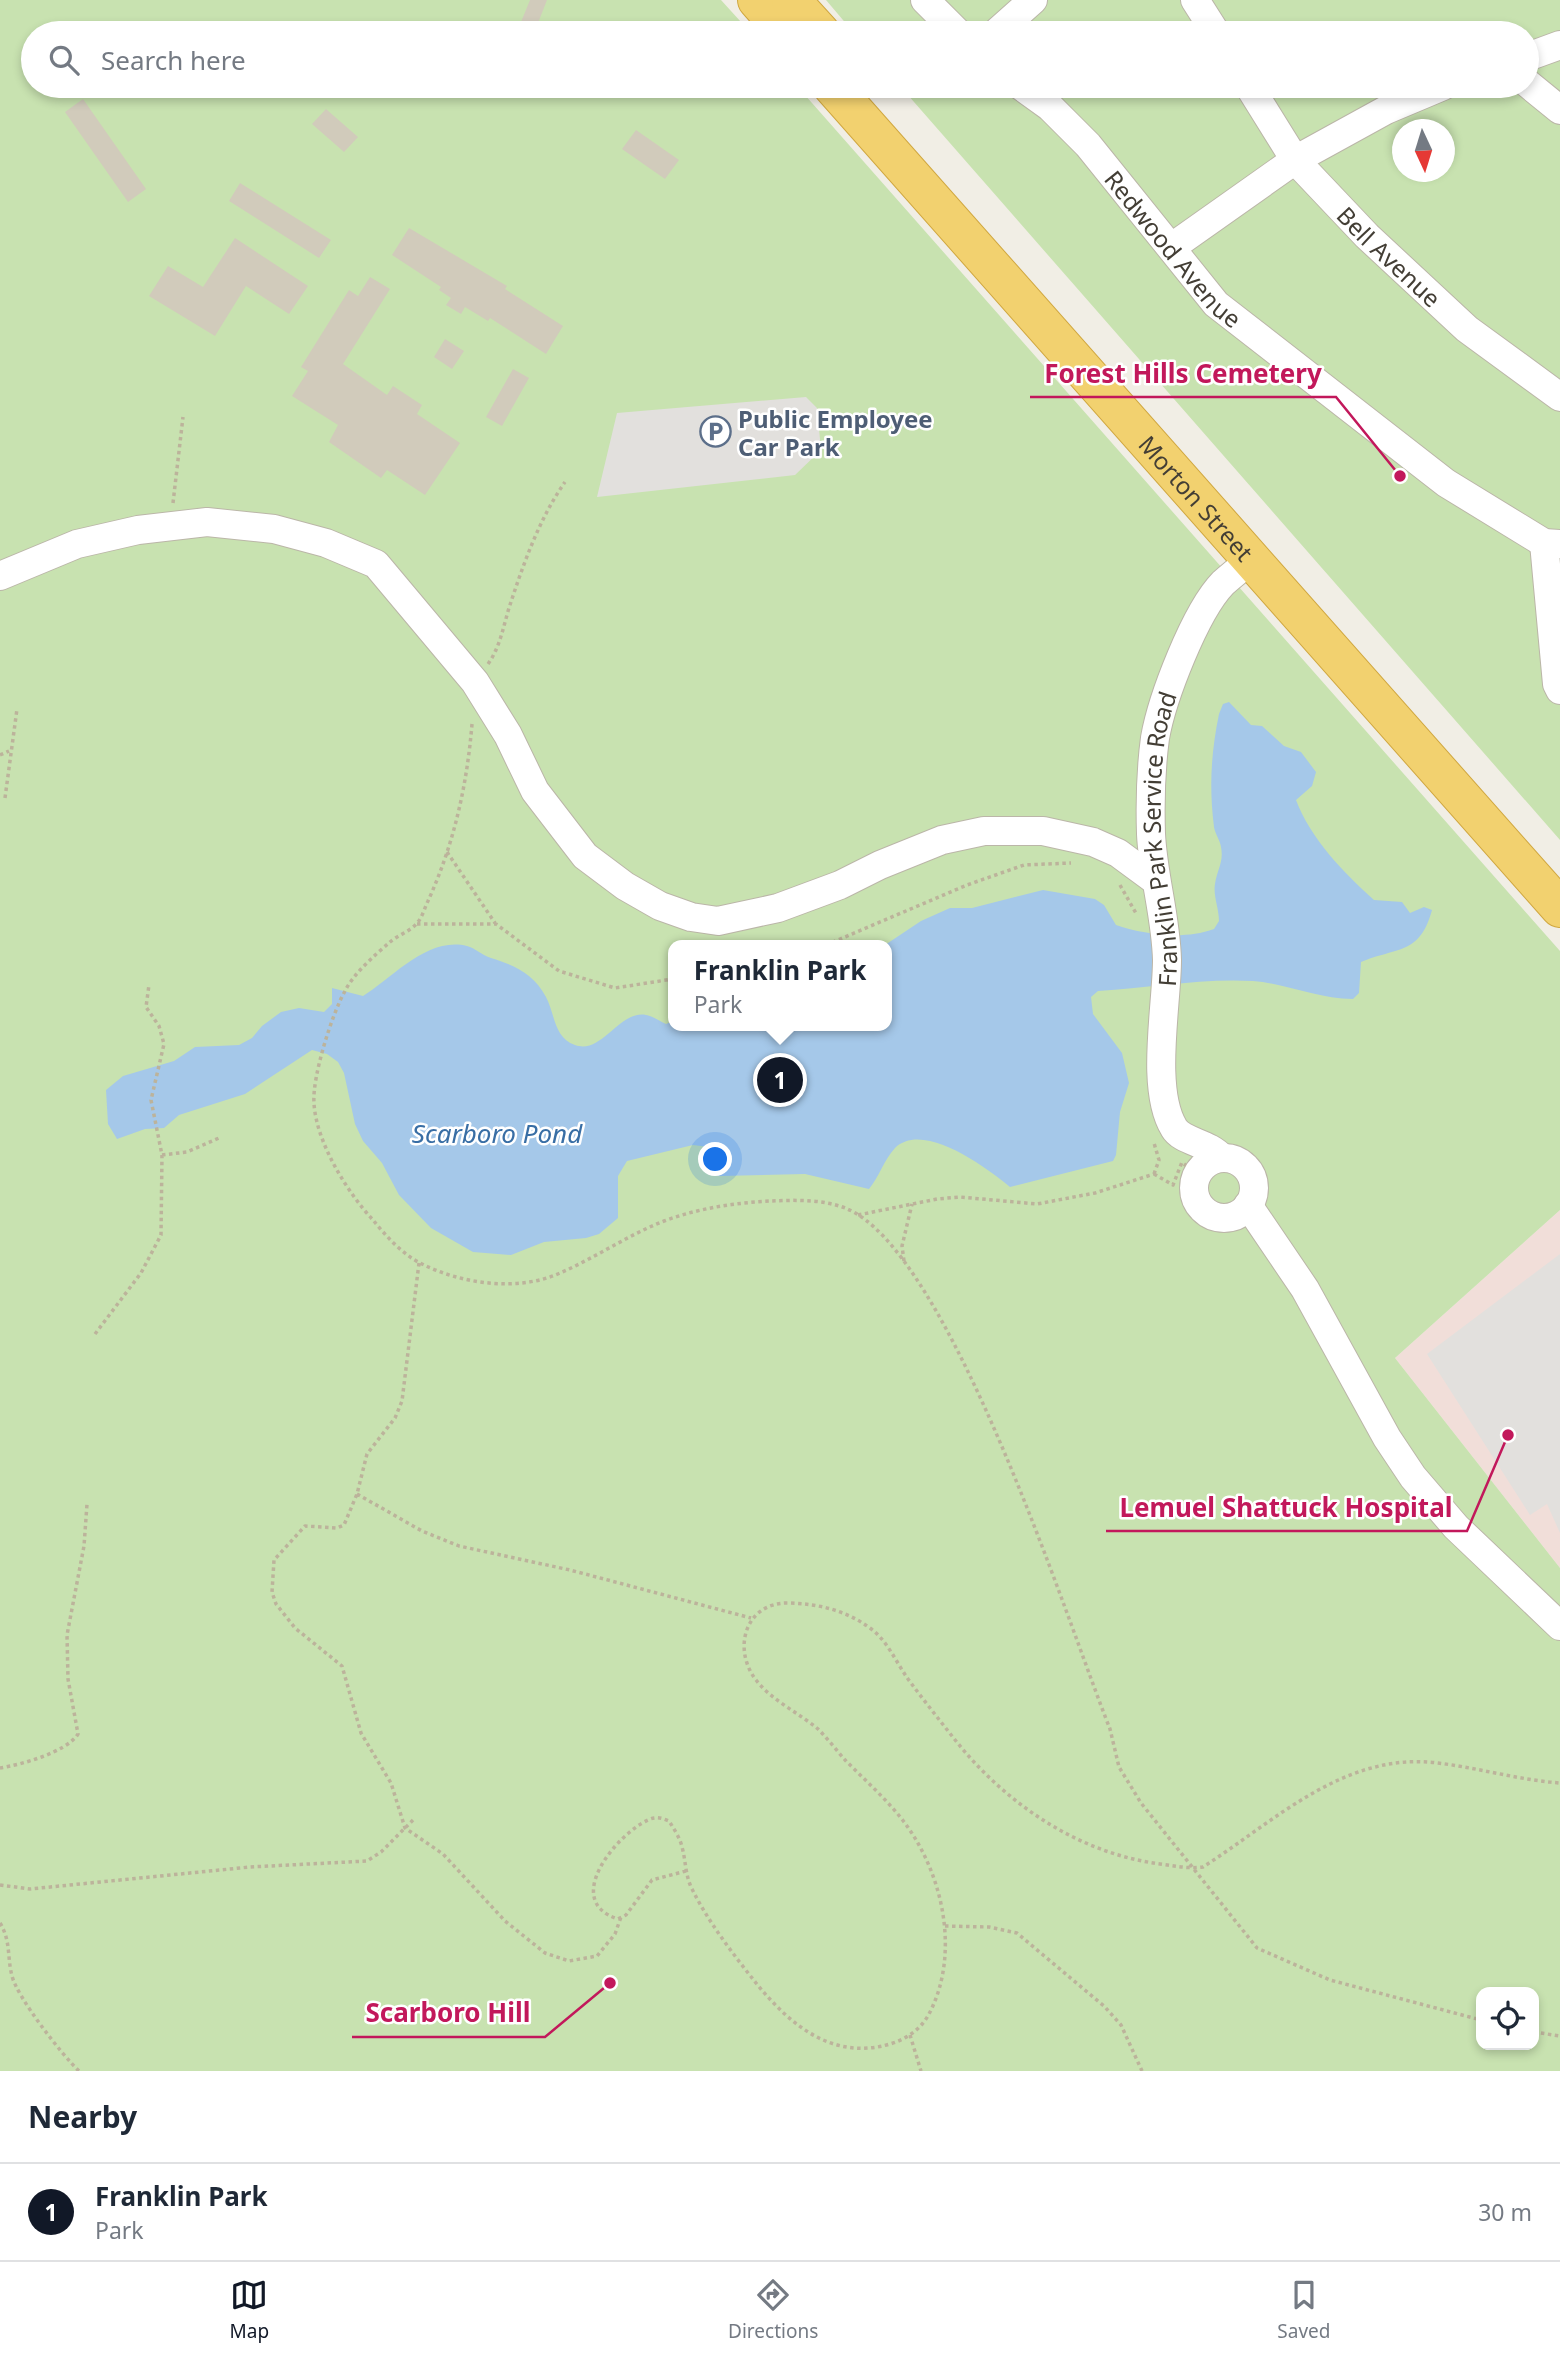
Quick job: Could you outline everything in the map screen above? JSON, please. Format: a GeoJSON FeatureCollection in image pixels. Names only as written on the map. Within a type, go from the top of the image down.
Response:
{"type":"FeatureCollection","features":[{"type":"Feature","properties":{"kind":"highway"},"geometry":{"type":"LineString","coordinates":[[757,0],[775,21]]}},
{"type":"Feature","properties":{"kind":"highway"},"geometry":{"type":"LineString","coordinates":[[791,0],[810,21]]}},
{"type":"Feature","properties":{"kind":"highway","name":"Morton Street"},"geometry":{"type":"LineString","coordinates":[[843,98],[1560,908]]}},
{"type":"Feature","properties":{"kind":"highway","name":"Morton Street"},"geometry":{"type":"LineString","coordinates":[[878,98],[1560,870]]}},
{"type":"Feature","properties":{"kind":"street"},"geometry":{"type":"LineString","coordinates":[[925,0],[946,21]]}},
{"type":"Feature","properties":{"kind":"street"},"geometry":{"type":"LineString","coordinates":[[1010,21],[1034,0]]}},
{"type":"Feature","properties":{"kind":"street"},"geometry":{"type":"LineString","coordinates":[[1195,0],[1208,21]]}},
{"type":"Feature","properties":{"kind":"street"},"geometry":{"type":"LineString","coordinates":[[1539,53],[1560,45]]}},
{"type":"Feature","properties":{"kind":"street"},"geometry":{"type":"LineString","coordinates":[[1539,93],[1560,110]]}},
{"type":"Feature","properties":{"kind":"street","name":"Redwood Avenue"},"geometry":{"type":"LineString","coordinates":[[1038,98],[1088,145],[1216,304],[1446,483],[1552,543]]}},
{"type":"Feature","properties":{"kind":"street","name":"Bell Avenue"},"geometry":{"type":"LineString","coordinates":[[1256,98],[1295,160],[1424,292],[1467,330],[1560,397]]}},
{"type":"Feature","properties":{"kind":"street"},"geometry":{"type":"LineString","coordinates":[[1172,247],[1295,160],[1386,110],[1414,98]]}},
{"type":"Feature","properties":{"kind":"street"},"geometry":{"type":"LineString","coordinates":[[0,576],[77,544],[207,522],[274,528],[326,543],[376,564],[475,682],[508,734],[534,791],[586,856],[637,893],[660,906],[691,917],[718,921],[778,908],[840,885],[880,864],[942,840],[984,831],[1043,831],[1093,842],[1118,853],[1156,881]]}},
{"type":"Feature","properties":{"kind":"street"},"geometry":{"type":"LineString","coordinates":[[1552,543],[1560,690]]}},
{"type":"Feature","properties":{"kind":"street","name":"Franklin Park Service Road"},"geometry":{"type":"LineString","coordinates":[[1248,1205],[1254,1192],[1251,1175],[1239,1163],[1222,1158],[1212,1147],[1178,1133],[1169,1116],[1162,1059],[1166,992],[1151,919],[1156,881],[1151,832],[1156,737],[1176,671],[1204,609],[1222,584],[1252,559]]}},
{"type":"Feature","properties":{"kind":"street"},"geometry":{"type":"LineString","coordinates":[[1222,1158],[1204,1165],[1197,1174],[1194,1192],[1196,1201],[1210,1215],[1229,1217],[1248,1205],[1305,1289],[1387,1438],[1413,1477],[1464,1534],[1560,1626]]}},
{"type":"Feature","properties":{"kind":"path"},"geometry":{"type":"LineString","coordinates":[[171,526],[183,417]]}},
{"type":"Feature","properties":{"kind":"path"},"geometry":{"type":"LineString","coordinates":[[417,924],[459,817],[467,771],[475,682],[501,640],[509,609],[550,503],[565,482]]}},
{"type":"Feature","properties":{"kind":"path"},"geometry":{"type":"LineString","coordinates":[[5,798],[9,751],[17,709]]}},
{"type":"Feature","properties":{"kind":"path"},"geometry":{"type":"LineString","coordinates":[[0,755],[9,751]]}},
{"type":"Feature","properties":{"kind":"path"},"geometry":{"type":"LineString","coordinates":[[447,852],[496,924],[559,971],[615,988],[668,980]]}},
{"type":"Feature","properties":{"kind":"path"},"geometry":{"type":"LineString","coordinates":[[839,940],[967,885],[1024,865],[1083,862]]}},
{"type":"Feature","properties":{"kind":"path"},"geometry":{"type":"LineString","coordinates":[[1118,882],[1151,919]]}},
{"type":"Feature","properties":{"kind":"path"},"geometry":{"type":"LineString","coordinates":[[496,924],[417,924],[392,939],[345,989],[320,1061],[314,1103],[328,1151],[351,1195],[386,1236],[419,1263],[461,1280],[515,1284],[555,1276],[661,1222],[722,1205],[801,1199],[846,1208],[856,1215],[881,1235],[904,1263],[937,1315],[981,1397],[1013,1471],[1110,1728],[1119,1767],[1141,1802],[1257,1948],[1331,1980],[1476,2019]]}},
{"type":"Feature","properties":{"kind":"path"},"geometry":{"type":"LineString","coordinates":[[95,1334],[141,1273],[159,1244],[163,1222],[162,1155],[151,1100],[164,1044],[154,1018],[146,1007],[149,985]]}},
{"type":"Feature","properties":{"kind":"path"},"geometry":{"type":"LineString","coordinates":[[162,1155],[187,1152],[219,1138]]}},
{"type":"Feature","properties":{"kind":"path"},"geometry":{"type":"LineString","coordinates":[[1154,1174],[1159,1160]]}},
{"type":"Feature","properties":{"kind":"path"},"geometry":{"type":"LineString","coordinates":[[856,1215],[960,1197],[1037,1204],[1095,1193],[1154,1174],[1173,1185],[1182,1161],[1197,1174]]}},
{"type":"Feature","properties":{"kind":"path"},"geometry":{"type":"LineString","coordinates":[[904,1263],[902,1246],[912,1204]]}},
{"type":"Feature","properties":{"kind":"path"},"geometry":{"type":"LineString","coordinates":[[419,1263],[402,1401],[395,1418],[367,1454],[345,1525],[337,1528],[305,1526],[284,1545],[274,1560],[272,1592],[276,1604],[295,1628],[342,1666],[361,1733],[391,1783],[405,1828],[443,1854],[505,1921],[556,1959],[569,1961],[597,1956],[615,1934],[621,1917]]}},
{"type":"Feature","properties":{"kind":"path"},"geometry":{"type":"LineString","coordinates":[[357,1493],[422,1531],[459,1546],[570,1570],[751,1618]]}},
{"type":"Feature","properties":{"kind":"path"},"geometry":{"type":"LineString","coordinates":[[0,1768],[37,1758],[68,1744],[78,1734],[68,1679],[67,1635],[84,1546],[87,1504]]}},
{"type":"Feature","properties":{"kind":"path"},"geometry":{"type":"LineString","coordinates":[[685,1871],[652,1880],[626,1915],[621,1917],[601,1911],[594,1901],[593,1878],[620,1844],[647,1820],[659,1817],[670,1821],[682,1845],[685,1871],[693,1890],[737,1960],[773,2006],[800,2028],[839,2046],[861,2049],[889,2044],[911,2035],[922,2026],[943,1975],[945,1926],[929,1867],[902,1820],[819,1731],[757,1682],[748,1665],[744,1648],[751,1618],[761,1608],[781,1603],[815,1604],[848,1614],[873,1630],[964,1752],[1017,1803],[1090,1846],[1138,1861],[1203,1867],[1293,1803],[1374,1765],[1412,1761],[1437,1763],[1560,1783]]}},
{"type":"Feature","properties":{"kind":"path"},"geometry":{"type":"LineString","coordinates":[[0,1885],[46,1887],[250,1867],[368,1861],[413,1820]]}},
{"type":"Feature","properties":{"kind":"path"},"geometry":{"type":"LineString","coordinates":[[0,1923],[10,1945],[16,1987],[79,2071]]}},
{"type":"Feature","properties":{"kind":"path"},"geometry":{"type":"LineString","coordinates":[[945,1926],[1010,1930],[1025,1940],[1104,2006],[1121,2025],[1142,2071]]}},
{"type":"Feature","properties":{"kind":"path"},"geometry":{"type":"LineString","coordinates":[[1539,2033],[1560,2036]]}},
{"type":"Feature","properties":{"kind":"path"},"geometry":{"type":"LineString","coordinates":[[911,2035],[921,2071]]}},
{"type":"Feature","properties":{"kind":"shaded area","name":"Public Employee Car Park"},"geometry":{"type":"Polygon","coordinates":[[[806,397],[817,408],[821,450],[795,475],[597,497],[617,413],[806,397]]]}},
{"type":"Feature","properties":{"kind":"shaded area"},"geometry":{"type":"Polygon","coordinates":[[[1560,1210],[1560,1568],[1395,1358],[1560,1210]]]}},
{"type":"Feature","properties":{"kind":"shaded area"},"geometry":{"type":"Polygon","coordinates":[[[1560,1254],[1560,1533],[1547,1504],[1530,1515],[1427,1354],[1560,1254]]]}},
{"type":"Feature","properties":{"kind":"green space"},"geometry":{"type":"Polygon","coordinates":[[[0,0],[721,0],[740,21],[21,21],[21,98],[808,98],[1560,951],[1560,1210],[1395,1358],[1560,1568],[1560,2071],[0,2071],[0,0]]]}},
{"type":"Feature","properties":{"kind":"green space"},"geometry":{"type":"Polygon","coordinates":[[[826,0],[1560,0],[1560,840],[911,98],[1539,98],[1539,21],[844,21],[826,0]]]}},
{"type":"Feature","properties":{"kind":"water","name":"Scarboro Pond"},"geometry":{"type":"Polygon","coordinates":[[[1229,702],[1251,725],[1262,726],[1284,746],[1301,752],[1316,772],[1312,786],[1296,800],[1319,841],[1351,878],[1374,900],[1402,902],[1410,913],[1424,907],[1432,910],[1427,925],[1414,942],[1361,962],[1359,993],[1353,999],[1234,980],[1098,991],[1091,997],[1093,1014],[1122,1053],[1129,1083],[1120,1112],[1116,1155],[1113,1161],[1010,1187],[955,1150],[922,1140],[907,1141],[891,1153],[869,1189],[805,1174],[711,1174],[708,1165],[714,1154],[709,1147],[693,1145],[627,1161],[618,1176],[618,1218],[599,1234],[544,1242],[511,1255],[473,1252],[431,1228],[399,1195],[382,1163],[363,1141],[355,1124],[344,1073],[338,1062],[327,1054],[312,1050],[245,1094],[179,1115],[164,1128],[145,1129],[117,1139],[108,1124],[106,1090],[123,1076],[174,1061],[195,1047],[239,1045],[252,1038],[262,1026],[281,1012],[299,1008],[324,1012],[332,1004],[332,988],[363,996],[411,960],[438,947],[467,946],[529,976],[546,997],[563,1037],[575,1045],[585,1046],[594,1044],[636,1015],[649,1016],[668,1023],[668,1031],[892,1031],[892,940],[921,921],[950,908],[972,908],[1043,890],[1095,899],[1104,905],[1116,925],[1140,931],[1178,935],[1214,929],[1219,921],[1215,889],[1222,852],[1214,827],[1212,770],[1214,742],[1223,704],[1229,702]]]}},
{"type":"Feature","properties":{"kind":"building"},"geometry":{"type":"Polygon","coordinates":[[[530,0],[547,0],[539,21],[521,21],[530,0]]]}},
{"type":"Feature","properties":{"kind":"building"},"geometry":{"type":"Polygon","coordinates":[[[83,99],[146,189],[128,202],[65,112],[83,99]]]}},
{"type":"Feature","properties":{"kind":"building"},"geometry":{"type":"Polygon","coordinates":[[[326,109],[358,137],[344,152],[312,124],[326,109]]]}},
{"type":"Feature","properties":{"kind":"building"},"geometry":{"type":"Polygon","coordinates":[[[636,130],[679,160],[665,179],[622,149],[636,130]]]}},
{"type":"Feature","properties":{"kind":"building"},"geometry":{"type":"Polygon","coordinates":[[[240,183],[331,240],[319,258],[229,201],[240,183]]]}},
{"type":"Feature","properties":{"kind":"building"},"geometry":{"type":"Polygon","coordinates":[[[409,228],[507,286],[505,289],[563,326],[546,354],[490,318],[488,321],[465,307],[461,314],[446,305],[451,298],[439,290],[441,287],[392,255],[409,228]]]}},
{"type":"Feature","properties":{"kind":"building"},"geometry":{"type":"Polygon","coordinates":[[[235,238],[308,286],[289,314],[246,286],[215,336],[149,296],[168,266],[203,287],[235,238]]]}},
{"type":"Feature","properties":{"kind":"building"},"geometry":{"type":"Polygon","coordinates":[[[370,277],[390,289],[343,364],[387,395],[393,386],[422,405],[417,414],[460,443],[425,495],[387,470],[381,478],[329,442],[338,425],[292,396],[308,371],[301,367],[349,290],[358,296],[370,277]]]}},
{"type":"Feature","properties":{"kind":"building"},"geometry":{"type":"Polygon","coordinates":[[[445,339],[464,351],[452,369],[434,357],[445,339]]]}},
{"type":"Feature","properties":{"kind":"building"},"geometry":{"type":"Polygon","coordinates":[[[513,369],[529,378],[502,426],[486,417],[513,369]]]}},
{"type":"Feature","properties":{"kind":"place","name":"Public Employee Car Park"},"geometry":{"type":"Point","coordinates":[715,432]}},
{"type":"Feature","properties":{"kind":"place","name":"Forest Hills Cemetery"},"geometry":{"type":"Point","coordinates":[1400,476]}},
{"type":"Feature","properties":{"kind":"place","name":"Franklin Park"},"geometry":{"type":"Point","coordinates":[780,1080]}},
{"type":"Feature","properties":{"kind":"place","name":"Lemuel Shattuck Hospital"},"geometry":{"type":"Point","coordinates":[1508,1435]}},
{"type":"Feature","properties":{"kind":"place","name":"Scarboro Hill"},"geometry":{"type":"Point","coordinates":[610,1983]}}]}
